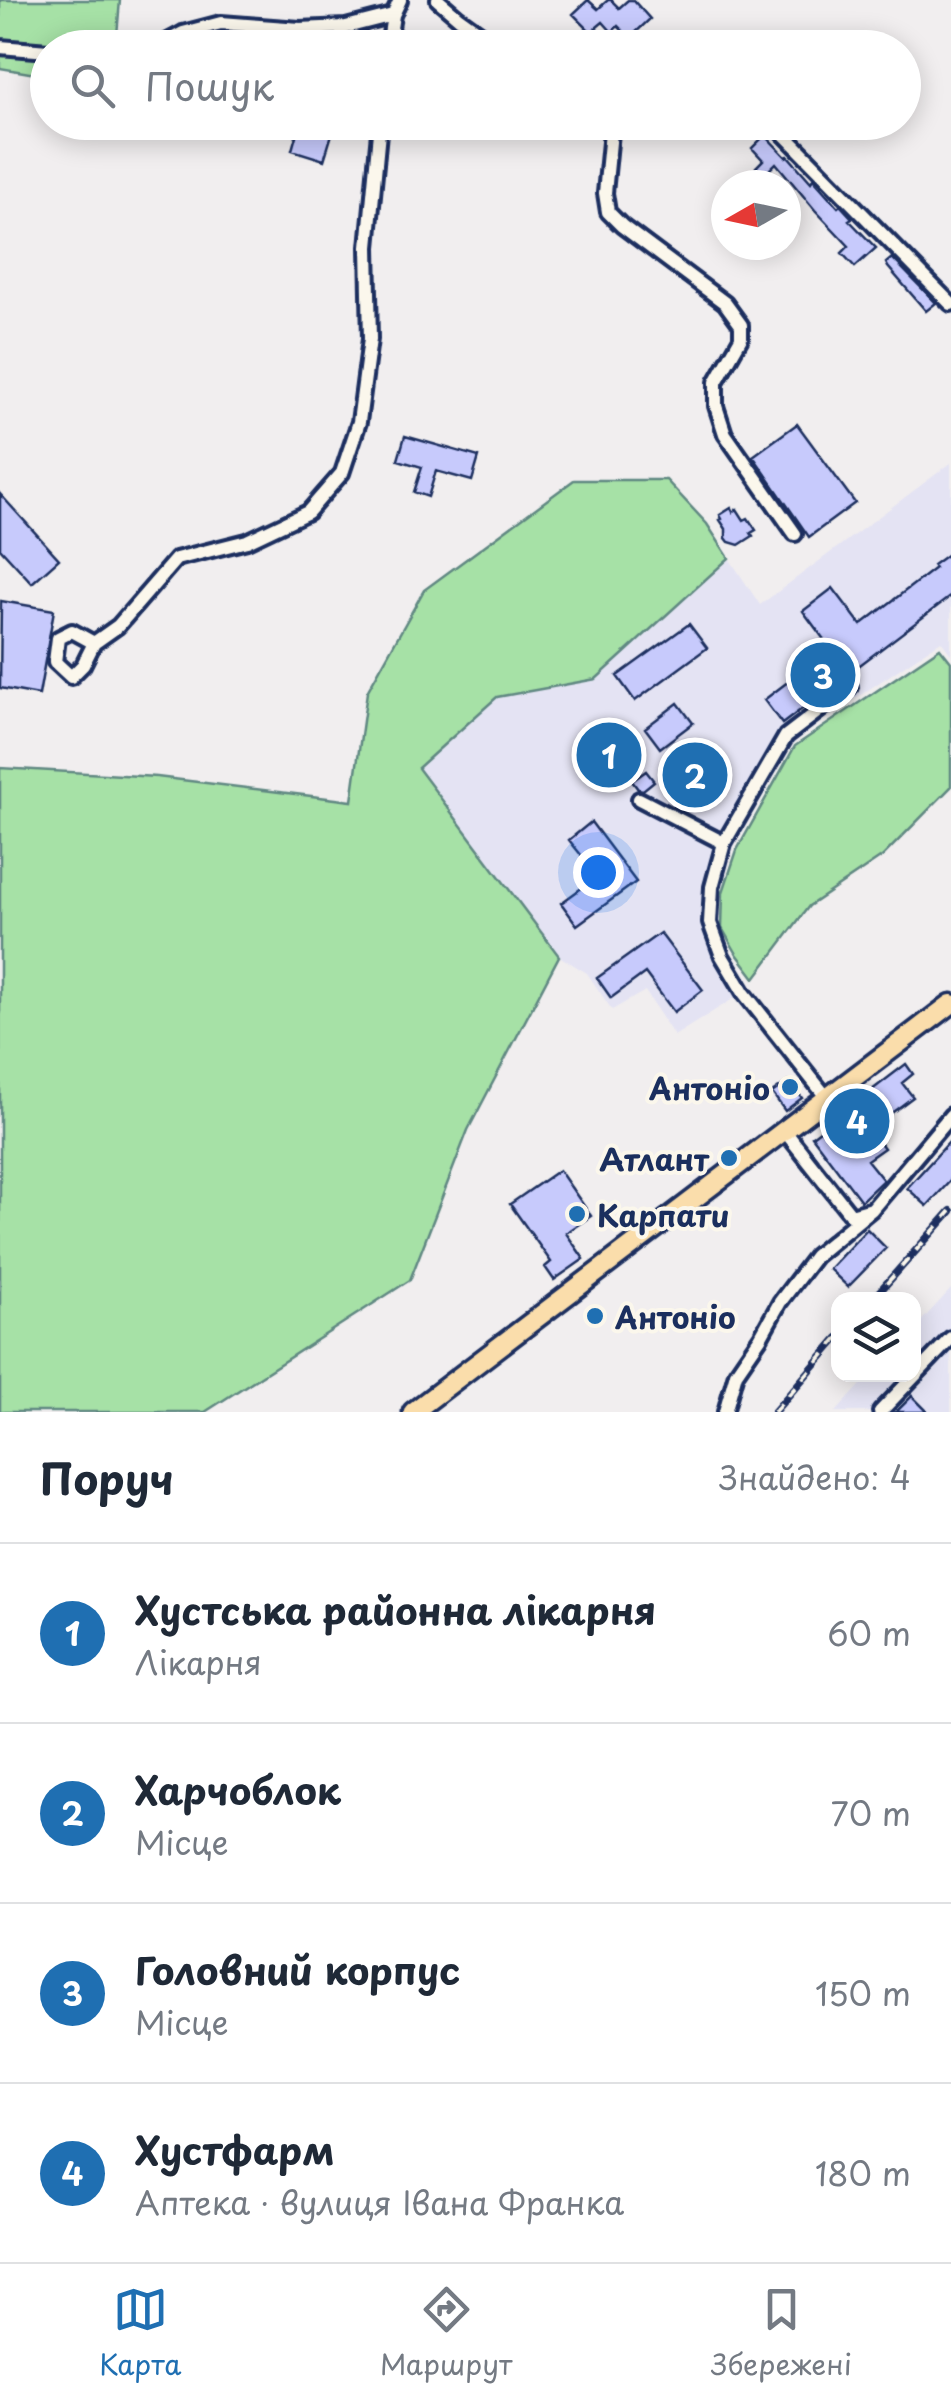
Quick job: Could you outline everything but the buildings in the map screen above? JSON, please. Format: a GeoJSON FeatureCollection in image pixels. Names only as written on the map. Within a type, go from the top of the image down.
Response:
{"type":"FeatureCollection","features":[{"type":"Feature","properties":{"kind":"main road"},"geometry":{"type":"LineString","coordinates":[[413,1412],[951,1004]]}},
{"type":"Feature","properties":{"kind":"street"},"geometry":{"type":"LineString","coordinates":[[391,30],[400,0]]}},
{"type":"Feature","properties":{"kind":"street"},"geometry":{"type":"LineString","coordinates":[[438,0],[476,30]]}},
{"type":"Feature","properties":{"kind":"street"},"geometry":{"type":"LineString","coordinates":[[192,30],[222,23],[300,29],[346,27],[393,15]]}},
{"type":"Feature","properties":{"kind":"street"},"geometry":{"type":"LineString","coordinates":[[0,47],[30,50]]}},
{"type":"Feature","properties":{"kind":"street"},"geometry":{"type":"LineString","coordinates":[[94,643],[118,626],[176,558],[247,540],[308,512],[342,473],[358,422],[370,339],[368,247],[378,140]]}},
{"type":"Feature","properties":{"kind":"street"},"geometry":{"type":"LineString","coordinates":[[610,140],[608,212],[725,303],[741,326],[741,338],[716,382],[716,406],[725,434],[795,534]]}},
{"type":"Feature","properties":{"kind":"street"},"geometry":{"type":"LineString","coordinates":[[790,140],[951,304]]}},
{"type":"Feature","properties":{"kind":"street"},"geometry":{"type":"LineString","coordinates":[[826,1098],[744,992],[722,956],[710,924],[712,887],[724,843],[786,736],[850,687]]}},
{"type":"Feature","properties":{"kind":"street"},"geometry":{"type":"LineString","coordinates":[[639,799],[724,843]]}},
{"type":"Feature","properties":{"kind":"street"},"geometry":{"type":"LineString","coordinates":[[726,1412],[736,1373],[780,1302],[815,1256],[872,1209],[951,1115]]}},
{"type":"Feature","properties":{"kind":"street"},"geometry":{"type":"LineString","coordinates":[[784,1130],[851,1215],[872,1209]]}},
{"type":"Feature","properties":{"kind":"street"},"geometry":{"type":"LineString","coordinates":[[880,1412],[951,1338]]}},
{"type":"Feature","properties":{"kind":"shaded area"},"geometry":{"type":"Polygon","coordinates":[[[951,463],[951,654],[941,641],[792,741],[733,843],[719,888],[715,922],[729,956],[752,987],[674,1036],[645,991],[612,1010],[587,973],[559,956],[418,769],[497,697],[596,679],[729,558],[760,605],[951,463]]]}},
{"type":"Feature","properties":{"kind":"shaded area"},"geometry":{"type":"Polygon","coordinates":[[[951,1289],[951,1412],[836,1412],[864,1382],[921,1382],[921,1321],[951,1289]]]}},
{"type":"Feature","properties":{"kind":"green space"},"geometry":{"type":"Polygon","coordinates":[[[0,0],[120,0],[117,30],[30,30],[30,73],[0,68],[0,0]]]}},
{"type":"Feature","properties":{"kind":"green space"},"geometry":{"type":"Polygon","coordinates":[[[574,480],[666,480],[707,524],[729,558],[596,679],[497,697],[418,768],[559,956],[468,1130],[410,1280],[205,1412],[0,1412],[0,768],[157,777],[352,801],[367,692],[424,590],[574,480]]]}},
{"type":"Feature","properties":{"kind":"green space"},"geometry":{"type":"Polygon","coordinates":[[[940,648],[951,662],[951,787],[883,856],[809,906],[755,978],[722,928],[723,892],[737,850],[795,746],[940,648]]]}},
{"type":"Feature","properties":{"kind":"railway"},"geometry":{"type":"LineString","coordinates":[[879,1292],[951,1211]]}},
{"type":"Feature","properties":{"kind":"railway"},"geometry":{"type":"LineString","coordinates":[[774,1412],[831,1346]]}},
{"type":"Feature","properties":{"kind":"place","name":"Головний корпус"},"geometry":{"type":"Point","coordinates":[823,675]}},
{"type":"Feature","properties":{"kind":"place","name":"Хустська районна лікарня"},"geometry":{"type":"Point","coordinates":[609,755]}},
{"type":"Feature","properties":{"kind":"place","name":"Харчоблок"},"geometry":{"type":"Point","coordinates":[695,775]}},
{"type":"Feature","properties":{"kind":"place","name":"Антоніо"},"geometry":{"type":"Point","coordinates":[790,1087]}},
{"type":"Feature","properties":{"kind":"place","name":"Хустфарм"},"geometry":{"type":"Point","coordinates":[857,1121]}},
{"type":"Feature","properties":{"kind":"place","name":"Атлант"},"geometry":{"type":"Point","coordinates":[729,1158]}},
{"type":"Feature","properties":{"kind":"place","name":"Карпати"},"geometry":{"type":"Point","coordinates":[577,1214]}},
{"type":"Feature","properties":{"kind":"place","name":"Антонio"},"geometry":{"type":"Point","coordinates":[595,1316]}}]}
